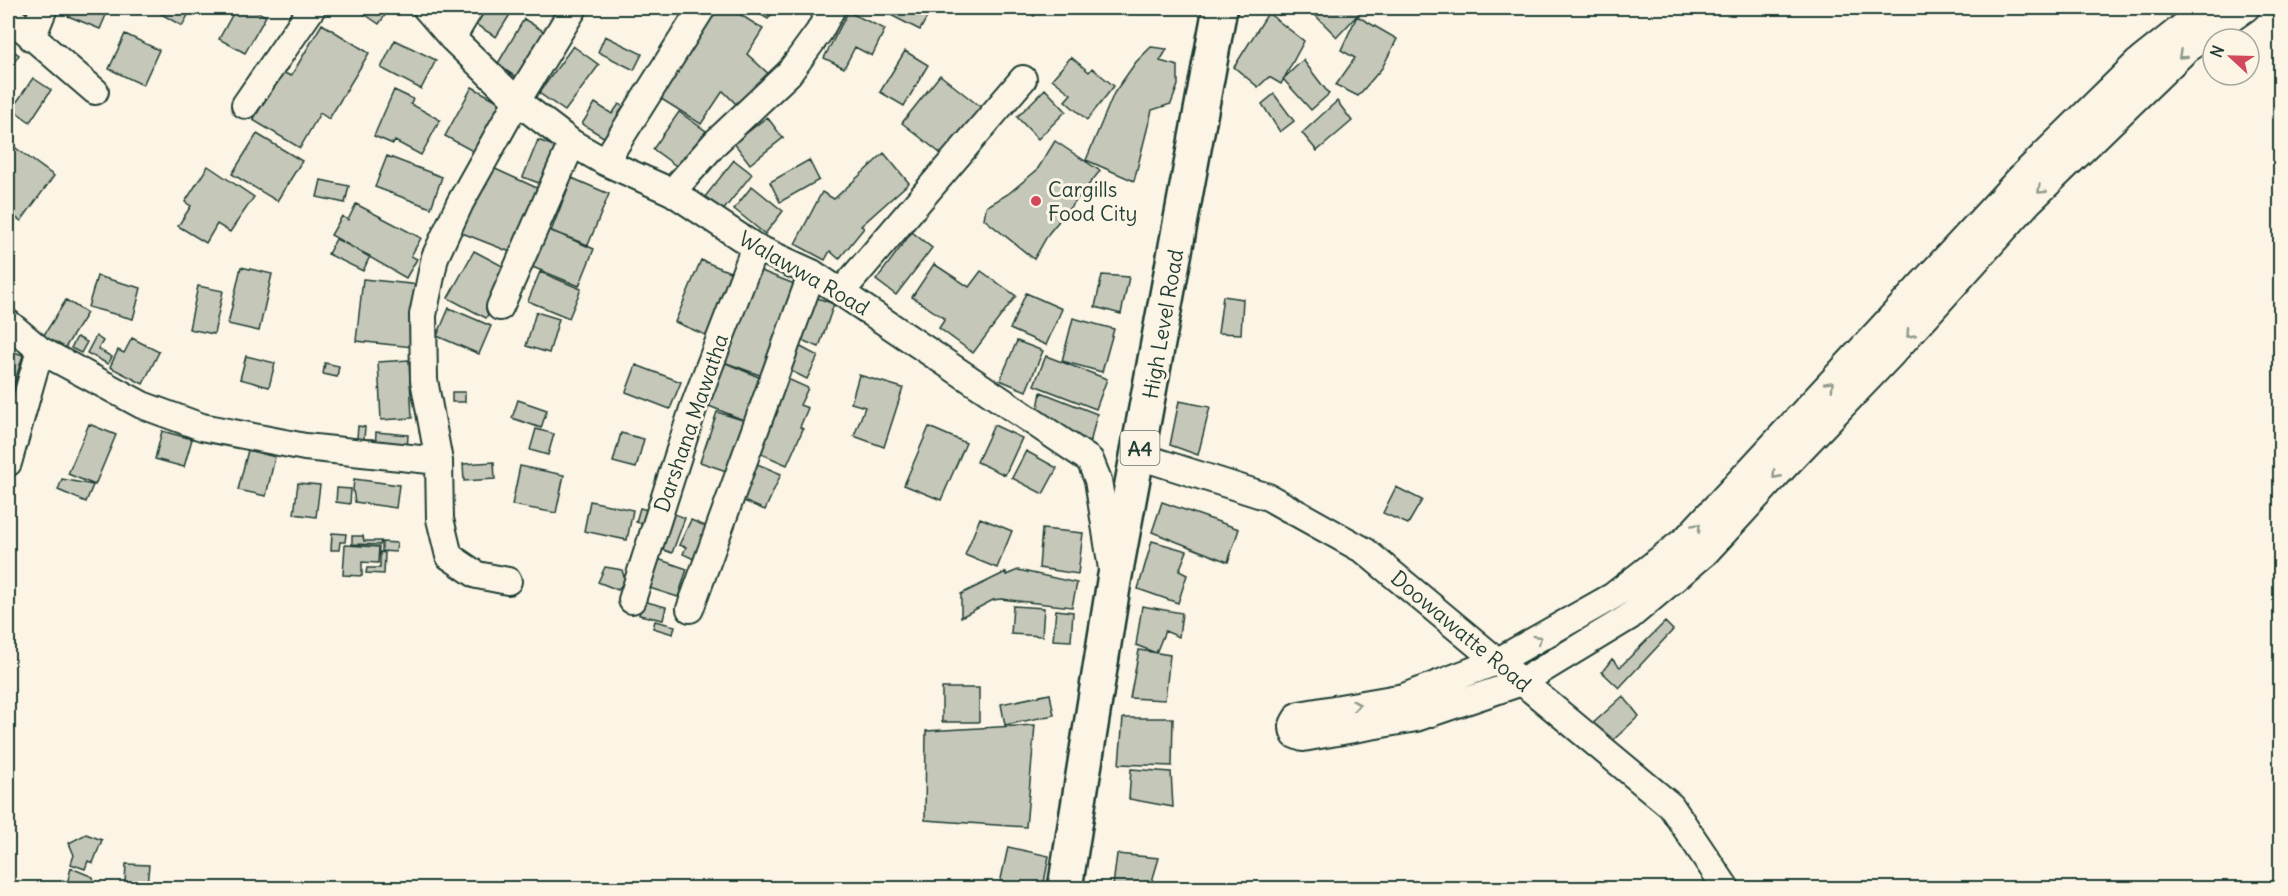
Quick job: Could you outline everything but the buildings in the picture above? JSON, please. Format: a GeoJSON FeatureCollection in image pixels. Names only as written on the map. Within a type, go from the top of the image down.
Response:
{"type":"FeatureCollection","features":[{"type":"Feature","properties":{"kind":"highway","name":"High Level Road"},"geometry":{"type":"LineString","coordinates":[[1065,888],[1114,581],[1139,456],[1220,8]]}},
{"type":"Feature","properties":{"kind":"street"},"geometry":{"type":"LineString","coordinates":[[32,38],[44,8]]}},
{"type":"Feature","properties":{"kind":"street"},"geometry":{"type":"LineString","coordinates":[[246,105],[312,8]]}},
{"type":"Feature","properties":{"kind":"street","name":"Walawwa Road"},"geometry":{"type":"LineString","coordinates":[[426,8],[452,38],[517,101],[572,143],[605,162],[672,192],[755,247],[812,273],[842,291],[1007,406],[1090,460],[1098,480],[1114,581]]}},
{"type":"Feature","properties":{"kind":"street"},"geometry":{"type":"LineString","coordinates":[[452,38],[470,8]]}},
{"type":"Feature","properties":{"kind":"street"},"geometry":{"type":"LineString","coordinates":[[508,581],[477,574],[449,556],[440,519],[438,461],[424,380],[423,315],[435,257],[460,203],[517,101],[574,8]]}},
{"type":"Feature","properties":{"kind":"street"},"geometry":{"type":"LineString","coordinates":[[605,162],[702,8]]}},
{"type":"Feature","properties":{"kind":"street"},"geometry":{"type":"LineString","coordinates":[[672,192],[715,143],[789,73],[819,32],[832,8]]}},
{"type":"Feature","properties":{"kind":"street"},"geometry":{"type":"LineString","coordinates":[[2206,8],[2137,63],[2019,179],[1686,539],[1613,596],[1498,661],[1404,697],[1299,715],[1293,723],[1292,729],[1295,735],[1303,738],[1416,718],[1522,682],[1629,617],[1705,554],[1785,465],[1890,356],[2028,203],[2185,51],[2246,8]]}},
{"type":"Feature","properties":{"kind":"street"},"geometry":{"type":"LineString","coordinates":[[8,16],[95,91]]}},
{"type":"Feature","properties":{"kind":"street"},"geometry":{"type":"LineString","coordinates":[[842,291],[1023,79]]}},
{"type":"Feature","properties":{"kind":"street"},"geometry":{"type":"LineString","coordinates":[[500,307],[572,143]]}},
{"type":"Feature","properties":{"kind":"street","name":"Darshana Mawatha"},"geometry":{"type":"LineString","coordinates":[[632,600],[693,409],[755,247]]}},
{"type":"Feature","properties":{"kind":"street"},"geometry":{"type":"LineString","coordinates":[[690,609],[812,273]]}},
{"type":"Feature","properties":{"kind":"street"},"geometry":{"type":"LineString","coordinates":[[8,323],[40,350],[142,405],[202,427],[304,447],[438,461]]}},
{"type":"Feature","properties":{"kind":"street"},"geometry":{"type":"LineString","coordinates":[[8,463],[40,350]]}},
{"type":"Feature","properties":{"kind":"street","name":"Doowawatte Road"},"geometry":{"type":"LineString","coordinates":[[1139,456],[1268,497],[1365,552],[1671,806],[1726,888]]}},
{"type":"Feature","properties":{"kind":"place","name":"Cargills Food City"},"geometry":{"type":"Point","coordinates":[1036,201]}}]}
